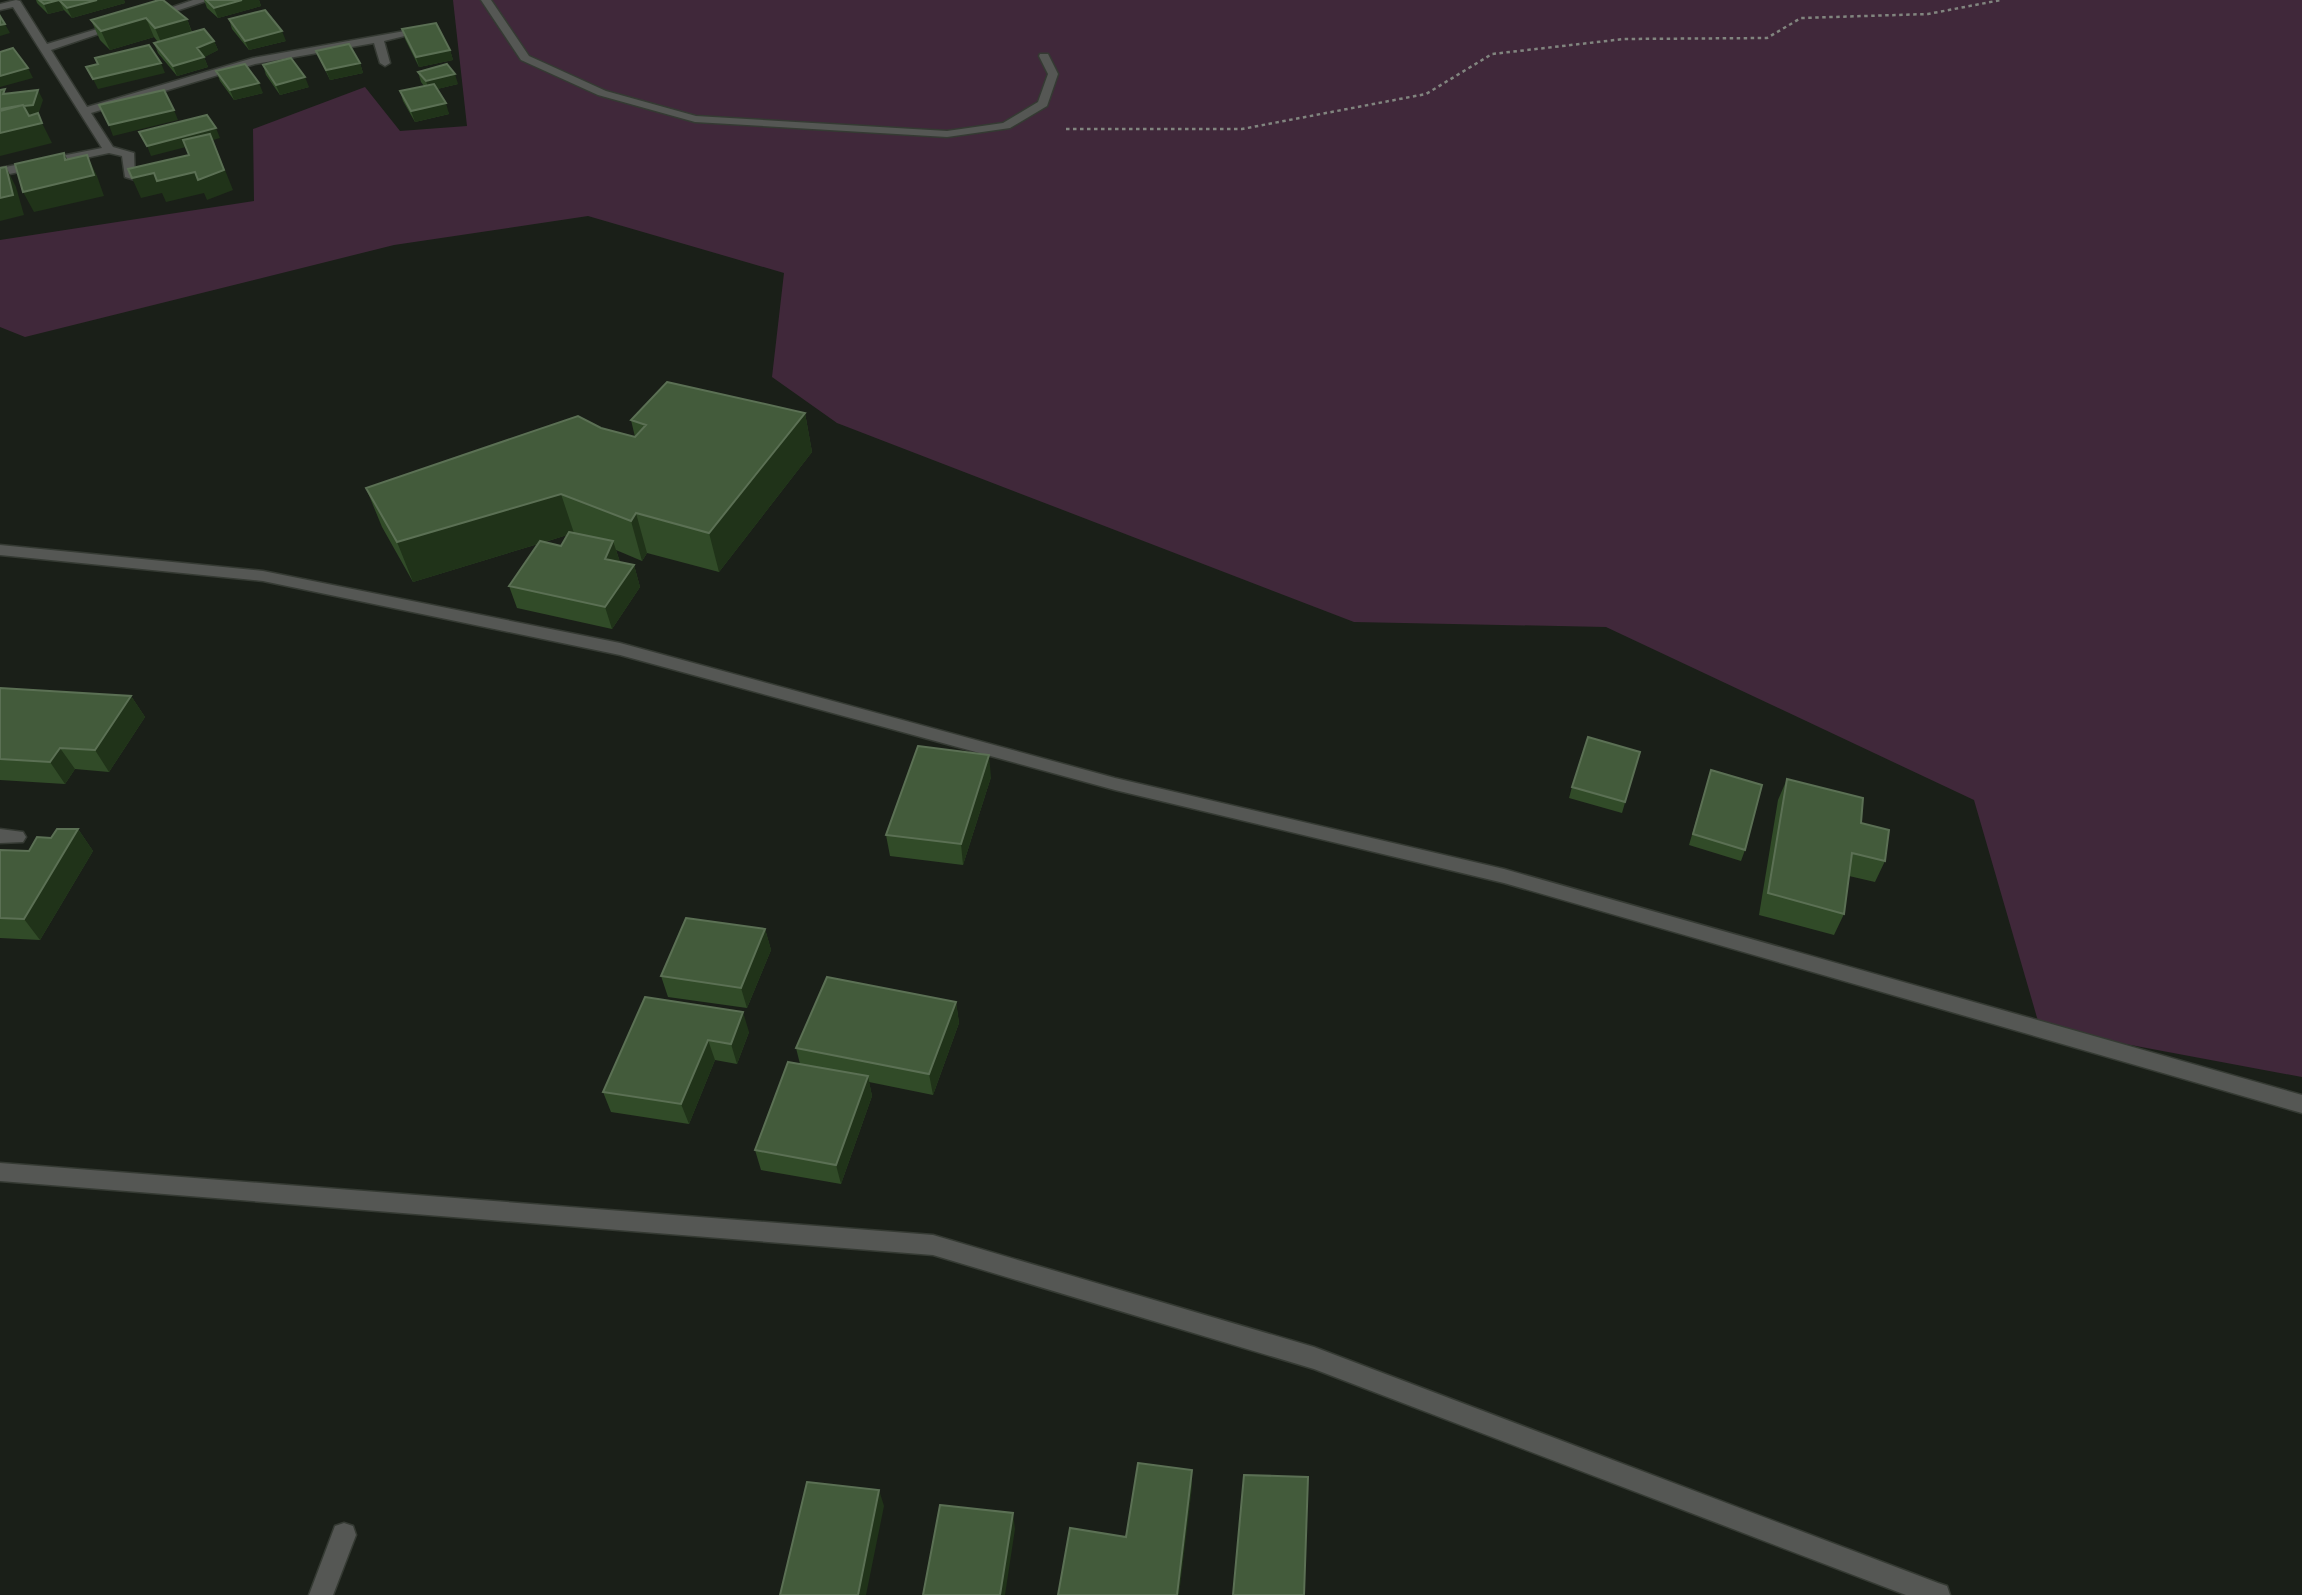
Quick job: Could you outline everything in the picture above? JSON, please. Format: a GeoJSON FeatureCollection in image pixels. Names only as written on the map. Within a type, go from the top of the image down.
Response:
{"type":"FeatureCollection","features":[{"type":"Feature","properties":{"kind":"street"},"geometry":{"type":"LineString","coordinates":[[138,20],[204,0]]}},
{"type":"Feature","properties":{"kind":"street"},"geometry":{"type":"LineString","coordinates":[[486,0],[525,58],[602,93],[695,119],[947,134],[1006,126],[1042,104],[1053,74],[1044,56]]}},
{"type":"Feature","properties":{"kind":"street"},"geometry":{"type":"LineString","coordinates":[[0,7],[16,4],[109,150]]}},
{"type":"Feature","properties":{"kind":"street"},"geometry":{"type":"LineString","coordinates":[[45,48],[124,24]]}},
{"type":"Feature","properties":{"kind":"street"},"geometry":{"type":"LineString","coordinates":[[84,111],[253,61],[416,32]]}},
{"type":"Feature","properties":{"kind":"street"},"geometry":{"type":"LineString","coordinates":[[378,38],[385,63]]}},
{"type":"Feature","properties":{"kind":"street"},"geometry":{"type":"LineString","coordinates":[[0,172],[109,150],[128,153],[131,177]]}},
{"type":"Feature","properties":{"kind":"street"},"geometry":{"type":"LineString","coordinates":[[0,551],[263,576],[620,649],[1115,784],[1504,876],[2302,1104]]}},
{"type":"Feature","properties":{"kind":"street"},"geometry":{"type":"LineString","coordinates":[[0,1172],[933,1245],[1314,1358],[1932,1594]]}},
{"type":"Feature","properties":{"kind":"street"},"geometry":{"type":"LineString","coordinates":[[321,1595],[344,1535]]}},
{"type":"Feature","properties":{"kind":"path"},"geometry":{"type":"LineString","coordinates":[[1063,129],[1242,129],[1426,94],[1492,54],[1624,39],[1767,38],[1801,18],[1927,14],[2001,0]]}},
{"type":"Feature","properties":{"kind":"shaded area"},"geometry":{"type":"Polygon","coordinates":[[[453,0],[2302,0],[2302,1077],[2040,1028],[1974,800],[1606,627],[1354,622],[837,423],[772,377],[784,273],[588,216],[394,245],[25,337],[0,327],[0,240],[254,201],[253,129],[365,87],[400,131],[467,126],[453,0]]]}},
{"type":"Feature","properties":{"kind":"building"},"geometry":{"type":"Polygon","coordinates":[[[39,0],[59,0],[44,4],[39,0]]]}},
{"type":"Feature","properties":{"kind":"building"},"geometry":{"type":"Polygon","coordinates":[[[59,0],[97,0],[67,8],[59,0]]]}},
{"type":"Feature","properties":{"kind":"building"},"geometry":{"type":"Polygon","coordinates":[[[163,0],[187,19],[155,28],[146,18],[101,31],[91,20],[163,0]]]}},
{"type":"Feature","properties":{"kind":"building"},"geometry":{"type":"Polygon","coordinates":[[[206,0],[242,0],[214,8],[206,0]]]}},
{"type":"Feature","properties":{"kind":"building"},"geometry":{"type":"Polygon","coordinates":[[[265,10],[282,31],[245,41],[229,19],[265,10]]]}},
{"type":"Feature","properties":{"kind":"building"},"geometry":{"type":"Polygon","coordinates":[[[436,23],[450,50],[416,57],[402,29],[436,23]]]}},
{"type":"Feature","properties":{"kind":"building"},"geometry":{"type":"Polygon","coordinates":[[[204,29],[214,41],[197,48],[204,57],[173,66],[154,43],[204,29]]]}},
{"type":"Feature","properties":{"kind":"building"},"geometry":{"type":"Polygon","coordinates":[[[349,44],[360,63],[326,70],[316,51],[349,44]]]}},
{"type":"Feature","properties":{"kind":"building"},"geometry":{"type":"Polygon","coordinates":[[[149,45],[161,63],[93,79],[86,67],[98,64],[95,58],[149,45]]]}},
{"type":"Feature","properties":{"kind":"building"},"geometry":{"type":"Polygon","coordinates":[[[13,48],[28,68],[0,76],[0,52],[13,48]]]}},
{"type":"Feature","properties":{"kind":"building"},"geometry":{"type":"Polygon","coordinates":[[[291,58],[305,77],[276,85],[263,65],[291,58]]]}},
{"type":"Feature","properties":{"kind":"building"},"geometry":{"type":"Polygon","coordinates":[[[245,64],[259,83],[230,90],[216,71],[245,64]]]}},
{"type":"Feature","properties":{"kind":"building"},"geometry":{"type":"Polygon","coordinates":[[[447,64],[455,74],[426,81],[418,72],[447,64]]]}},
{"type":"Feature","properties":{"kind":"building"},"geometry":{"type":"Polygon","coordinates":[[[434,84],[446,103],[411,111],[400,91],[434,84]]]}},
{"type":"Feature","properties":{"kind":"building"},"geometry":{"type":"Polygon","coordinates":[[[5,89],[3,94],[38,90],[33,105],[0,109],[0,90],[5,89]]]}},
{"type":"Feature","properties":{"kind":"building"},"geometry":{"type":"Polygon","coordinates":[[[164,90],[174,110],[109,125],[99,105],[164,90]]]}},
{"type":"Feature","properties":{"kind":"building"},"geometry":{"type":"Polygon","coordinates":[[[23,105],[29,116],[38,113],[42,123],[0,133],[0,111],[23,105]]]}},
{"type":"Feature","properties":{"kind":"building"},"geometry":{"type":"Polygon","coordinates":[[[207,115],[216,128],[147,146],[139,132],[207,115]]]}},
{"type":"Feature","properties":{"kind":"building"},"geometry":{"type":"Polygon","coordinates":[[[210,134],[224,170],[198,180],[195,172],[157,181],[154,173],[132,178],[128,169],[189,155],[183,140],[210,134]]]}},
{"type":"Feature","properties":{"kind":"building"},"geometry":{"type":"Polygon","coordinates":[[[64,153],[65,160],[87,155],[94,175],[23,192],[15,164],[64,153]]]}},
{"type":"Feature","properties":{"kind":"building"},"geometry":{"type":"Polygon","coordinates":[[[6,167],[13,195],[0,198],[0,168],[6,167]]]}},
{"type":"Feature","properties":{"kind":"building"},"geometry":{"type":"Polygon","coordinates":[[[667,382],[805,413],[709,533],[636,513],[631,521],[561,494],[397,542],[366,488],[578,416],[601,428],[635,437],[646,425],[631,420],[667,382]]]}},
{"type":"Feature","properties":{"kind":"building"},"geometry":{"type":"Polygon","coordinates":[[[569,532],[613,541],[605,559],[634,565],[605,607],[509,586],[540,541],[561,546],[569,532]]]}},
{"type":"Feature","properties":{"kind":"building"},"geometry":{"type":"Polygon","coordinates":[[[0,688],[131,696],[95,750],[60,748],[50,762],[0,759],[0,688]]]}},
{"type":"Feature","properties":{"kind":"building"},"geometry":{"type":"Polygon","coordinates":[[[1588,737],[1640,752],[1625,802],[1572,787],[1588,737]]]}},
{"type":"Feature","properties":{"kind":"building"},"geometry":{"type":"Polygon","coordinates":[[[918,746],[989,755],[961,844],[886,835],[918,746]]]}},
{"type":"Feature","properties":{"kind":"building"},"geometry":{"type":"Polygon","coordinates":[[[1711,770],[1762,785],[1745,850],[1693,834],[1711,770]]]}},
{"type":"Feature","properties":{"kind":"building"},"geometry":{"type":"Polygon","coordinates":[[[1787,779],[1863,798],[1861,823],[1889,830],[1885,861],[1852,853],[1844,914],[1768,893],[1787,779]]]}},
{"type":"Feature","properties":{"kind":"building"},"geometry":{"type":"Polygon","coordinates":[[[57,829],[78,829],[24,919],[0,918],[0,850],[29,851],[37,837],[51,838],[57,829]]]}},
{"type":"Feature","properties":{"kind":"building"},"geometry":{"type":"Polygon","coordinates":[[[686,918],[765,929],[741,988],[661,976],[686,918]]]}},
{"type":"Feature","properties":{"kind":"building"},"geometry":{"type":"Polygon","coordinates":[[[827,977],[956,1002],[929,1074],[796,1048],[827,977]]]}},
{"type":"Feature","properties":{"kind":"building"},"geometry":{"type":"Polygon","coordinates":[[[645,997],[743,1012],[731,1044],[708,1040],[681,1104],[603,1092],[645,997]]]}},
{"type":"Feature","properties":{"kind":"building"},"geometry":{"type":"Polygon","coordinates":[[[788,1062],[868,1076],[836,1165],[755,1150],[788,1062]]]}},
{"type":"Feature","properties":{"kind":"building"},"geometry":{"type":"Polygon","coordinates":[[[1138,1463],[1192,1470],[1177,1595],[1058,1595],[1070,1528],[1126,1537],[1138,1463]]]}},
{"type":"Feature","properties":{"kind":"building"},"geometry":{"type":"Polygon","coordinates":[[[1244,1475],[1308,1477],[1304,1595],[1233,1595],[1244,1475]]]}},
{"type":"Feature","properties":{"kind":"building"},"geometry":{"type":"Polygon","coordinates":[[[807,1482],[879,1490],[858,1595],[780,1595],[807,1482]]]}},
{"type":"Feature","properties":{"kind":"building"},"geometry":{"type":"Polygon","coordinates":[[[940,1505],[1013,1513],[1000,1595],[923,1595],[940,1505]]]}}]}
